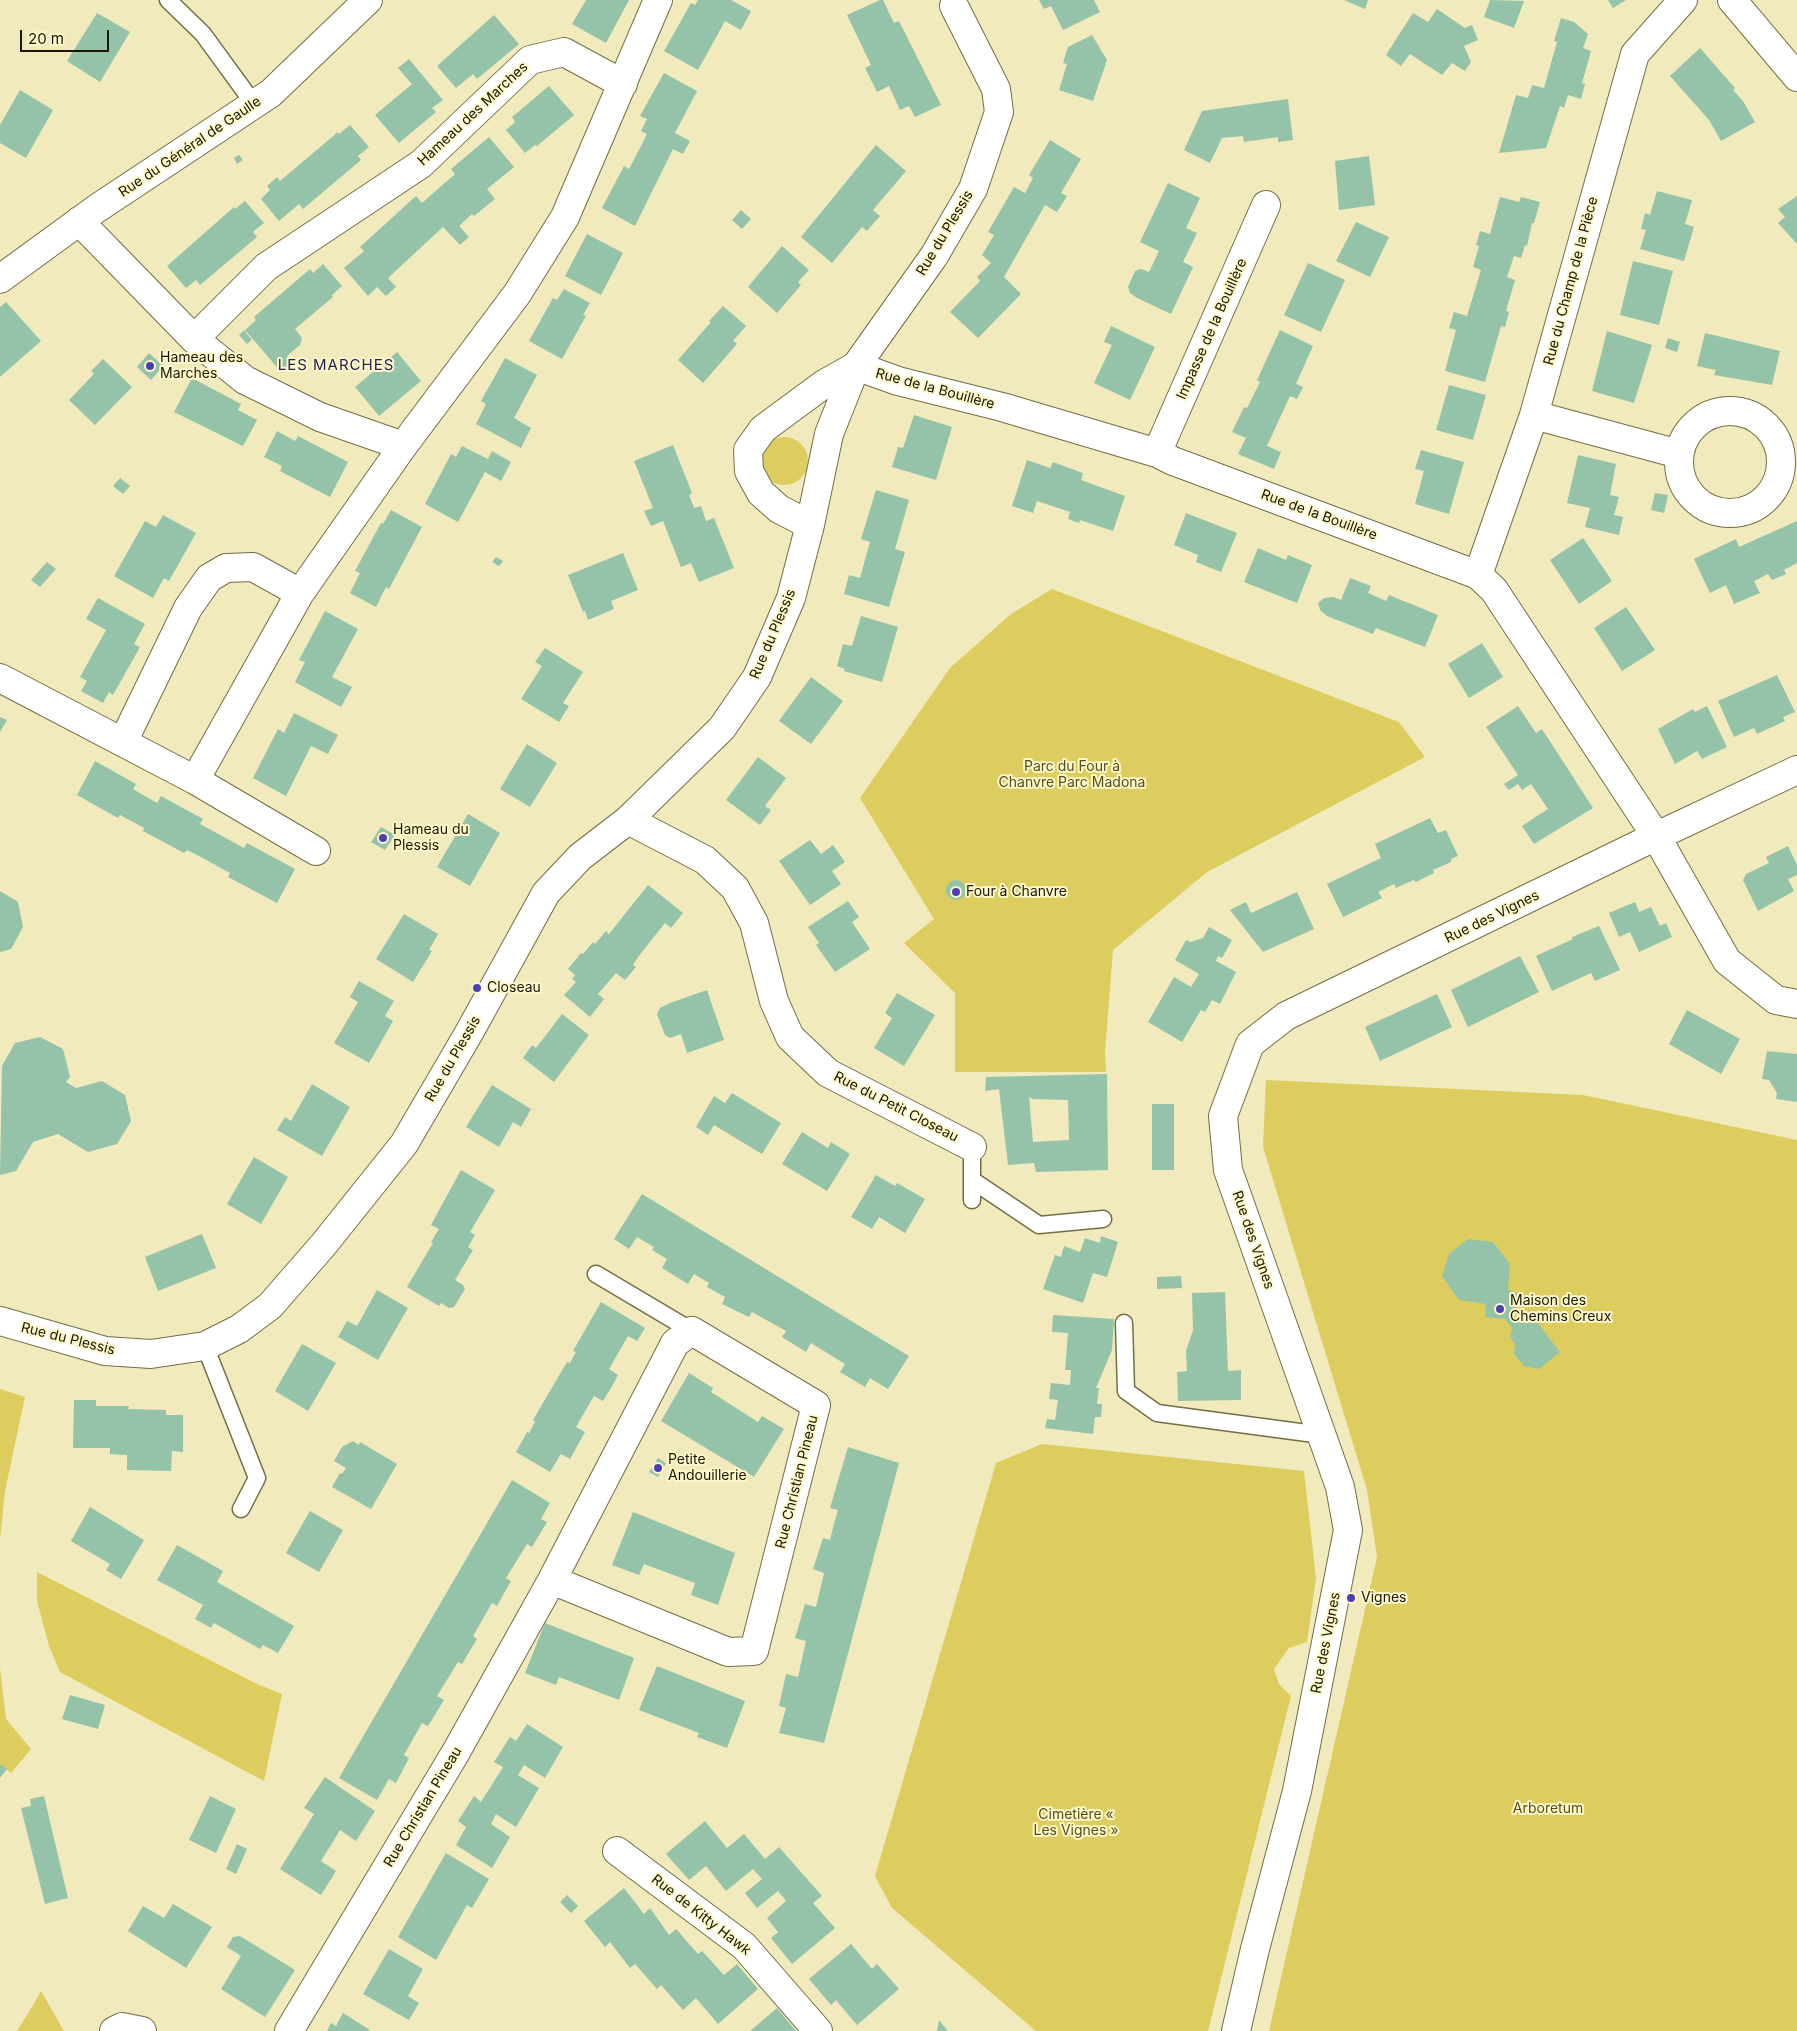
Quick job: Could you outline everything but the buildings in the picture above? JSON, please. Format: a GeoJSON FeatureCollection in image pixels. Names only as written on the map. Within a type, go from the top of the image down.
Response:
{"type":"FeatureCollection","features":[{"type":"Feature","properties":{"kind":"street","name":"Rue du Général de Gaulle"},"geometry":{"type":"LineString","coordinates":[[0,279],[79,221],[271,93],[368,0]]}},
{"type":"Feature","properties":{"kind":"street"},"geometry":{"type":"LineString","coordinates":[[195,780],[300,592],[403,446],[517,294],[565,217],[658,0]]}},
{"type":"Feature","properties":{"kind":"street","name":"Rue du Champ de la Pièce"},"geometry":{"type":"LineString","coordinates":[[1478,574],[1534,415],[1635,54],[1683,0]]}},
{"type":"Feature","properties":{"kind":"street"},"geometry":{"type":"LineString","coordinates":[[1732,0],[1797,77]]}},
{"type":"Feature","properties":{"kind":"street","name":"Rue du Plessis"},"geometry":{"type":"LineString","coordinates":[[0,1320],[105,1351],[151,1354],[204,1346],[239,1329],[270,1306],[324,1244],[404,1144],[470,1031],[546,893],[580,858],[628,820],[722,728],[757,677],[791,598],[810,525],[828,434],[856,366],[934,256],[973,189],[999,112],[996,89],[954,6]]}},
{"type":"Feature","properties":{"kind":"street","name":"Hameau des Marches"},"geometry":{"type":"LineString","coordinates":[[194,339],[266,267],[421,164],[530,60],[564,52],[623,84]]}},
{"type":"Feature","properties":{"kind":"street","name":"Impasse de la Bouillère"},"geometry":{"type":"LineString","coordinates":[[1157,452],[1266,206]]}},
{"type":"Feature","properties":{"kind":"street"},"geometry":{"type":"LineString","coordinates":[[79,221],[194,339],[245,380],[320,417],[403,446]]}},
{"type":"Feature","properties":{"kind":"street","name":"Rue du Plessis"},"geometry":{"type":"LineString","coordinates":[[810,525],[779,509],[761,493],[749,471],[748,450],[763,429],[824,384],[856,366]]}},
{"type":"Feature","properties":{"kind":"street","name":"Rue de la Bouillère"},"geometry":{"type":"LineString","coordinates":[[856,366],[898,381],[1002,407],[1157,452],[1173,461],[1478,574],[1494,590],[1656,836],[1727,961],[1776,1000],[1797,1004]]}},
{"type":"Feature","properties":{"kind":"street"},"geometry":{"type":"LineString","coordinates":[[1534,415],[1679,454]]}},
{"type":"Feature","properties":{"kind":"street"},"geometry":{"type":"LineString","coordinates":[[123,742],[188,608],[209,578],[226,568],[252,567],[300,592]]}},
{"type":"Feature","properties":{"kind":"street"},"geometry":{"type":"LineString","coordinates":[[0,678],[195,780],[316,850]]}},
{"type":"Feature","properties":{"kind":"street","name":"Rue des Vignes"},"geometry":{"type":"LineString","coordinates":[[1236,2031],[1255,1949],[1297,1791],[1348,1530],[1340,1487],[1228,1170],[1223,1116],[1250,1044],[1286,1016],[1656,836],[1797,770]]}},
{"type":"Feature","properties":{"kind":"street","name":"Rue du Petit Closeau"},"geometry":{"type":"LineString","coordinates":[[628,820],[705,860],[735,888],[754,923],[774,1001],[790,1037],[828,1073],[972,1147]]}},
{"type":"Feature","properties":{"kind":"street","name":"Rue Christian Pineau"},"geometry":{"type":"LineString","coordinates":[[288,2031],[456,1752],[552,1580],[675,1343],[692,1331],[816,1405],[754,1651],[728,1652],[552,1580]]}},
{"type":"Feature","properties":{"kind":"street","name":"Rue de Kitty Hawk"},"geometry":{"type":"LineString","coordinates":[[617,1851],[744,1946],[818,2031]]}},
{"type":"Feature","properties":{"kind":"street"},"geometry":{"type":"LineString","coordinates":[[114,2031],[122,2027],[142,2031]]}},
{"type":"Feature","properties":{"kind":"lane"},"geometry":{"type":"LineString","coordinates":[[168,0],[203,34],[254,104]]}},
{"type":"Feature","properties":{"kind":"lane"},"geometry":{"type":"LineString","coordinates":[[972,1147],[972,1200]]}},
{"type":"Feature","properties":{"kind":"lane"},"geometry":{"type":"LineString","coordinates":[[972,1180],[1038,1225],[1103,1219]]}},
{"type":"Feature","properties":{"kind":"lane"},"geometry":{"type":"LineString","coordinates":[[596,1274],[692,1331]]}},
{"type":"Feature","properties":{"kind":"lane"},"geometry":{"type":"LineString","coordinates":[[1124,1323],[1126,1391],[1157,1413],[1322,1435]]}},
{"type":"Feature","properties":{"kind":"lane"},"geometry":{"type":"LineString","coordinates":[[204,1346],[257,1478],[241,1509]]}},
{"type":"Feature","properties":{"kind":"green space"},"geometry":{"type":"Polygon","coordinates":[[[784,437],[793,439],[801,444],[806,452],[808,461],[806,470],[801,478],[793,483],[784,485],[775,483],[767,478],[762,470],[760,461],[762,452],[767,444],[775,439],[784,437]]]}},
{"type":"Feature","properties":{"kind":"green space","name":"Parc du Four à Chanvre Parc Madona"},"geometry":{"type":"Polygon","coordinates":[[[1052,589],[1399,722],[1425,757],[1207,872],[1113,950],[1105,1053],[1106,1072],[955,1072],[955,993],[904,943],[934,919],[860,798],[950,668],[1011,614],[1052,589]]]}},
{"type":"Feature","properties":{"kind":"green space","name":"Arboretum"},"geometry":{"type":"Polygon","coordinates":[[[1266,1080],[1583,1095],[1797,1140],[1797,2031],[1269,2031],[1377,1557],[1367,1490],[1263,1147],[1266,1080]]]}},
{"type":"Feature","properties":{"kind":"green space"},"geometry":{"type":"Polygon","coordinates":[[[0,1389],[25,1397],[5,1491],[0,1540],[0,1389]]]}},
{"type":"Feature","properties":{"kind":"green space","name":"Cimetière « Les Vignes »"},"geometry":{"type":"Polygon","coordinates":[[[1042,1444],[1304,1471],[1316,1578],[1307,1642],[1289,1648],[1274,1669],[1279,1684],[1291,1696],[1208,2031],[1036,2031],[892,1908],[875,1876],[996,1463],[1042,1444]]]}},
{"type":"Feature","properties":{"kind":"green space"},"geometry":{"type":"Polygon","coordinates":[[[37,1572],[257,1684],[282,1694],[264,1781],[60,1672],[49,1646],[37,1601],[37,1572]]]}},
{"type":"Feature","properties":{"kind":"green space"},"geometry":{"type":"Polygon","coordinates":[[[0,1668],[6,1719],[31,1749],[11,1773],[0,1764],[0,1668]]]}},
{"type":"Feature","properties":{"kind":"green space"},"geometry":{"type":"Polygon","coordinates":[[[41,1991],[64,2031],[17,2031],[32,2007],[41,1991]]]}},
{"type":"Feature","properties":{"kind":"place","name":"Hameau des Marches"},"geometry":{"type":"Point","coordinates":[150,366]}},
{"type":"Feature","properties":{"kind":"place","name":"Hameau du Plessis"},"geometry":{"type":"Point","coordinates":[383,838]}},
{"type":"Feature","properties":{"kind":"place","name":"Four à Chanvre"},"geometry":{"type":"Point","coordinates":[956,892]}},
{"type":"Feature","properties":{"kind":"place","name":"Closeau"},"geometry":{"type":"Point","coordinates":[477,988]}},
{"type":"Feature","properties":{"kind":"place","name":"Maison des Chemins Creux"},"geometry":{"type":"Point","coordinates":[1500,1309]}},
{"type":"Feature","properties":{"kind":"place","name":"Petite Andouillerie"},"geometry":{"type":"Point","coordinates":[658,1468]}},
{"type":"Feature","properties":{"kind":"place","name":"Vignes"},"geometry":{"type":"Point","coordinates":[1351,1598]}},
{"type":"Feature","properties":{"kind":"district","name":"LES MARCHES"},"geometry":{"type":"Point","coordinates":[336,365]}}]}
